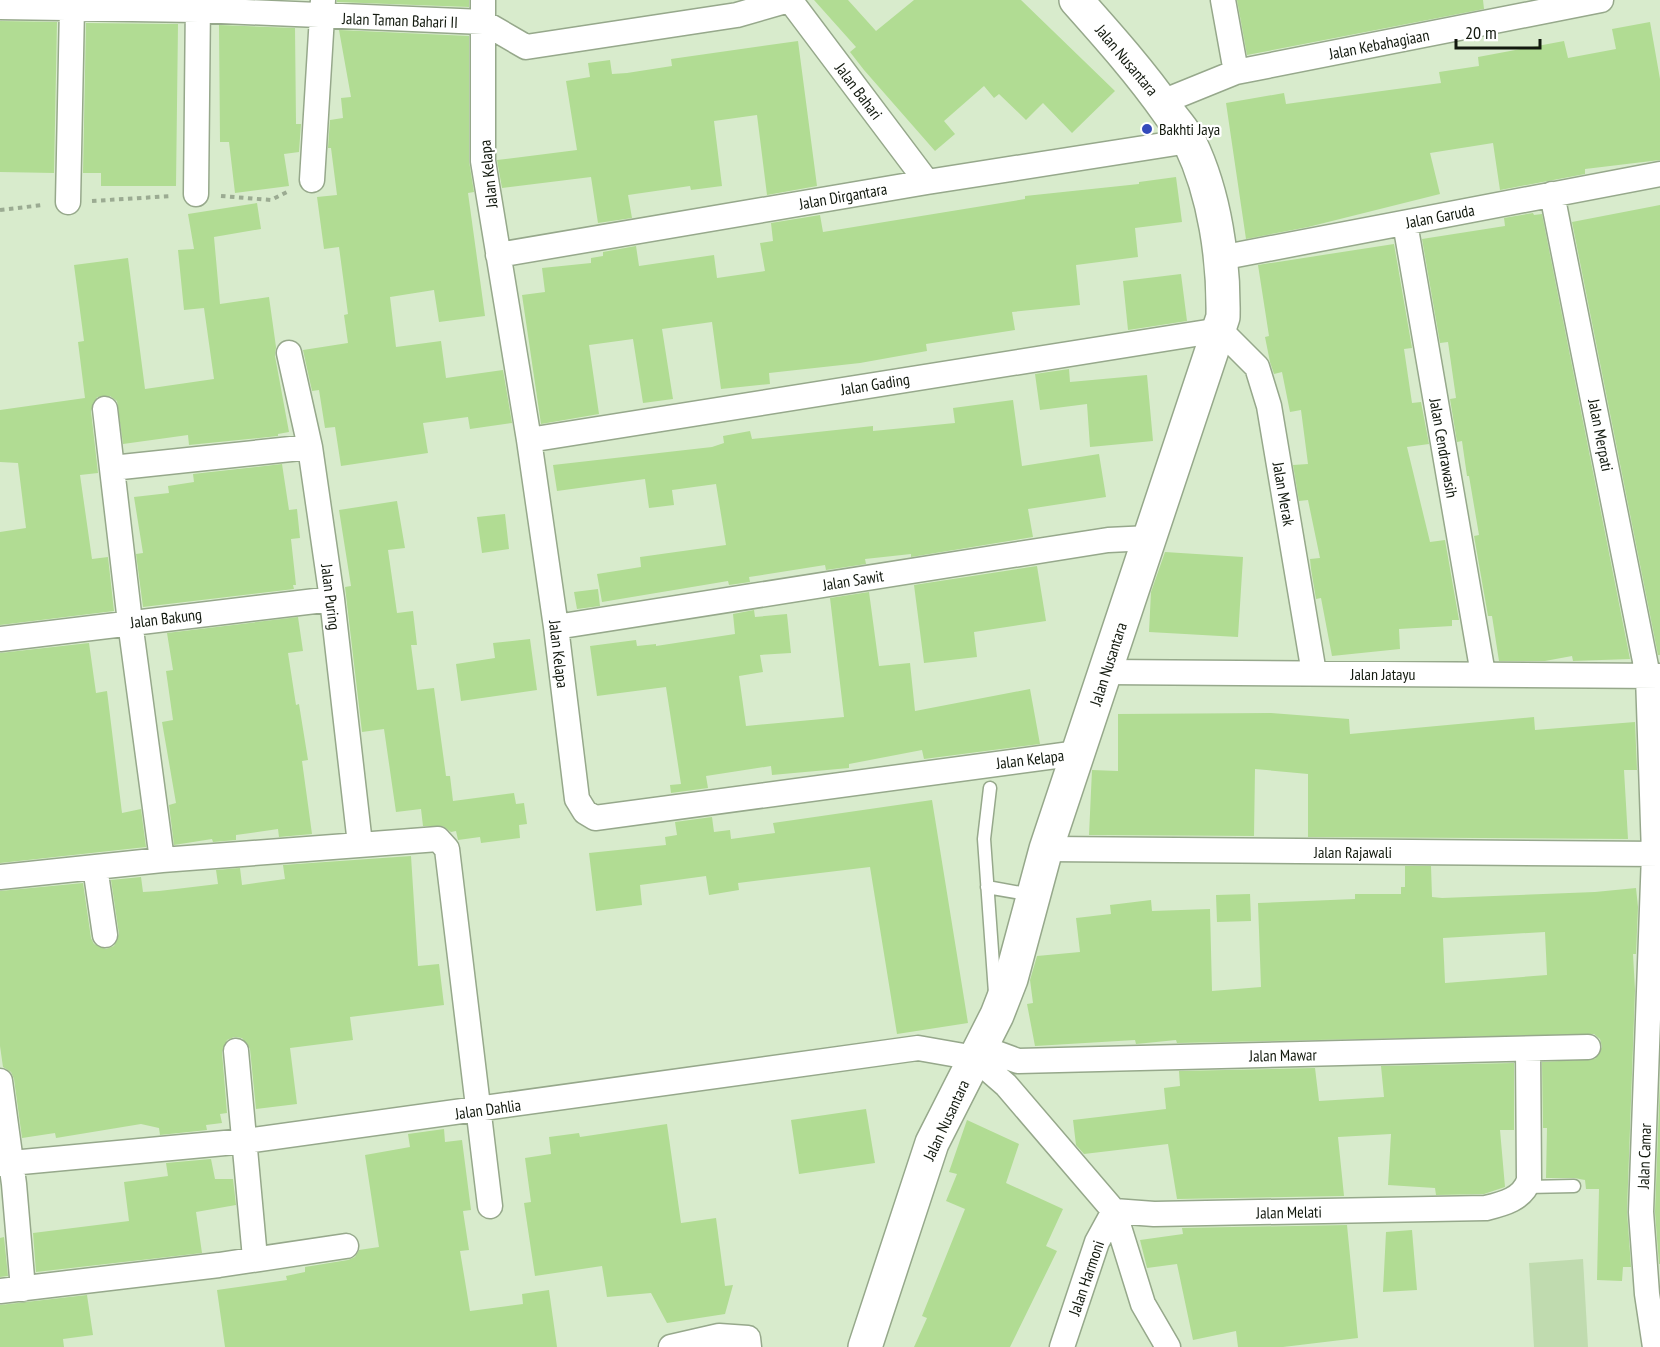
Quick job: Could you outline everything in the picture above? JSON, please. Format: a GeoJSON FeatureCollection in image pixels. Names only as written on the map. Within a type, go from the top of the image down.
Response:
{"type":"FeatureCollection","features":[{"type":"Feature","properties":{"kind":"main road","name":"Jalan Nusantara"},"geometry":{"type":"LineString","coordinates":[[865,1347],[932,1143],[997,1015],[1011,979],[1046,849],[1220,330],[1224,292],[1220,258],[1203,174],[1189,141],[1161,102],[1076,0]]}},
{"type":"Feature","properties":{"kind":"street","name":"Jalan Taman Bahari II"},"geometry":{"type":"LineString","coordinates":[[0,7],[198,5],[483,11],[526,47],[789,0]]}},
{"type":"Feature","properties":{"kind":"street","name":"Jalan Bahari"},"geometry":{"type":"LineString","coordinates":[[789,0],[927,182]]}},
{"type":"Feature","properties":{"kind":"street"},"geometry":{"type":"LineString","coordinates":[[1222,0],[1236,72]]}},
{"type":"Feature","properties":{"kind":"street","name":"Jalan Kebahagiaan"},"geometry":{"type":"LineString","coordinates":[[1161,102],[1236,72],[1601,0]]}},
{"type":"Feature","properties":{"kind":"street"},"geometry":{"type":"LineString","coordinates":[[196,194],[198,5]]}},
{"type":"Feature","properties":{"kind":"street"},"geometry":{"type":"LineString","coordinates":[[68,202],[72,7]]}},
{"type":"Feature","properties":{"kind":"street"},"geometry":{"type":"LineString","coordinates":[[312,180],[323,9]]}},
{"type":"Feature","properties":{"kind":"street","name":"Jalan Kelapa"},"geometry":{"type":"LineString","coordinates":[[483,11],[483,161],[529,440],[556,627],[577,799],[585,812],[595,818],[1078,753]]}},
{"type":"Feature","properties":{"kind":"street","name":"Jalan Dirgantara"},"geometry":{"type":"LineString","coordinates":[[498,255],[927,182],[1189,141]]}},
{"type":"Feature","properties":{"kind":"street","name":"Jalan Garuda"},"geometry":{"type":"LineString","coordinates":[[1220,258],[1660,174]]}},
{"type":"Feature","properties":{"kind":"street","name":"Jalan Merpati"},"geometry":{"type":"LineString","coordinates":[[1552,194],[1654,676]]}},
{"type":"Feature","properties":{"kind":"street","name":"Jalan Cendrawasih"},"geometry":{"type":"LineString","coordinates":[[1405,223],[1483,674]]}},
{"type":"Feature","properties":{"kind":"street","name":"Jalan Gading"},"geometry":{"type":"LineString","coordinates":[[529,440],[1220,330]]}},
{"type":"Feature","properties":{"kind":"street","name":"Jalan Merak"},"geometry":{"type":"LineString","coordinates":[[1220,330],[1257,367],[1269,405],[1314,673]]}},
{"type":"Feature","properties":{"kind":"street","name":"Jalan Puring"},"geometry":{"type":"LineString","coordinates":[[289,353],[310,447],[332,599],[360,844]]}},
{"type":"Feature","properties":{"kind":"street"},"geometry":{"type":"LineString","coordinates":[[105,410],[130,622],[162,860]]}},
{"type":"Feature","properties":{"kind":"street"},"geometry":{"type":"LineString","coordinates":[[112,468],[310,447]]}},
{"type":"Feature","properties":{"kind":"street","name":"Jalan Sawit"},"geometry":{"type":"LineString","coordinates":[[556,627],[1108,540],[1150,538]]}},
{"type":"Feature","properties":{"kind":"street","name":"Jalan Bakung"},"geometry":{"type":"LineString","coordinates":[[0,639],[332,599]]}},
{"type":"Feature","properties":{"kind":"street","name":"Jalan Jatayu"},"geometry":{"type":"LineString","coordinates":[[1106,672],[1654,676]]}},
{"type":"Feature","properties":{"kind":"street","name":"Jalan Camar"},"geometry":{"type":"LineString","coordinates":[[1654,676],[1657,854],[1641,1212],[1647,1294],[1655,1347]]}},
{"type":"Feature","properties":{"kind":"street"},"geometry":{"type":"LineString","coordinates":[[0,877],[162,860],[438,839],[447,849],[490,1206]]}},
{"type":"Feature","properties":{"kind":"street","name":"Jalan Rajawali"},"geometry":{"type":"LineString","coordinates":[[1046,849],[1657,854]]}},
{"type":"Feature","properties":{"kind":"street"},"geometry":{"type":"LineString","coordinates":[[95,867],[105,935]]}},
{"type":"Feature","properties":{"kind":"street","name":"Jalan Mawar"},"geometry":{"type":"LineString","coordinates":[[977,1053],[1018,1061],[1588,1047]]}},
{"type":"Feature","properties":{"kind":"street","name":"Jalan Dahlia"},"geometry":{"type":"LineString","coordinates":[[5,1163],[246,1141],[918,1048],[977,1053]]}},
{"type":"Feature","properties":{"kind":"street"},"geometry":{"type":"LineString","coordinates":[[1527,1187],[1530,1168],[1528,1049]]}},
{"type":"Feature","properties":{"kind":"street"},"geometry":{"type":"LineString","coordinates":[[237,1051],[255,1258]]}},
{"type":"Feature","properties":{"kind":"street"},"geometry":{"type":"LineString","coordinates":[[977,1053],[1016,1094],[1114,1211],[1143,1304],[1168,1347]]}},
{"type":"Feature","properties":{"kind":"street"},"geometry":{"type":"LineString","coordinates":[[0,1081],[11,1290],[219,1265],[346,1246]]}},
{"type":"Feature","properties":{"kind":"street","name":"Jalan Melati"},"geometry":{"type":"LineString","coordinates":[[1114,1211],[1154,1214],[1486,1208],[1508,1203],[1527,1187]]}},
{"type":"Feature","properties":{"kind":"street","name":"Jalan Harmoni"},"geometry":{"type":"LineString","coordinates":[[1062,1347],[1097,1242],[1114,1211]]}},
{"type":"Feature","properties":{"kind":"street"},"geometry":{"type":"LineString","coordinates":[[671,1347],[719,1336],[748,1338],[749,1347]]}},
{"type":"Feature","properties":{"kind":"lane"},"geometry":{"type":"LineString","coordinates":[[990,789],[984,839],[997,1015]]}},
{"type":"Feature","properties":{"kind":"lane"},"geometry":{"type":"LineString","coordinates":[[987,887],[1034,895]]}},
{"type":"Feature","properties":{"kind":"lane"},"geometry":{"type":"LineString","coordinates":[[1527,1187],[1574,1186]]}},
{"type":"Feature","properties":{"kind":"path"},"geometry":{"type":"LineString","coordinates":[[0,210],[68,202],[196,194],[271,200],[312,180]]}},
{"type":"Feature","properties":{"kind":"green space"},"geometry":{"type":"Polygon","coordinates":[[[1583,1259],[1588,1347],[1534,1347],[1529,1263],[1583,1259]]]}},
{"type":"Feature","properties":{"kind":"building"},"geometry":{"type":"Polygon","coordinates":[[[337,0],[469,0],[469,7],[337,2],[337,0]]]}},
{"type":"Feature","properties":{"kind":"building"},"geometry":{"type":"Polygon","coordinates":[[[814,0],[848,0],[876,31],[914,0],[1021,0],[1115,91],[1072,133],[1043,103],[1026,120],[999,94],[994,98],[984,86],[944,121],[955,134],[935,151],[864,70],[850,52],[856,47],[814,0]]]}},
{"type":"Feature","properties":{"kind":"building"},"geometry":{"type":"Polygon","coordinates":[[[1237,0],[1483,0],[1484,9],[1247,55],[1237,0]]]}},
{"type":"Feature","properties":{"kind":"building"},"geometry":{"type":"Polygon","coordinates":[[[0,21],[57,22],[54,173],[0,172],[0,21]]]}},
{"type":"Feature","properties":{"kind":"building"},"geometry":{"type":"Polygon","coordinates":[[[1650,22],[1660,79],[1660,160],[1585,169],[1585,174],[1500,190],[1493,143],[1430,153],[1440,194],[1308,227],[1246,239],[1226,103],[1284,93],[1286,104],[1441,83],[1439,72],[1479,66],[1478,57],[1564,41],[1568,58],[1616,49],[1612,29],[1650,22]]]}},
{"type":"Feature","properties":{"kind":"building"},"geometry":{"type":"Polygon","coordinates":[[[86,23],[178,24],[176,186],[101,186],[101,173],[83,173],[86,23]]]}},
{"type":"Feature","properties":{"kind":"building"},"geometry":{"type":"Polygon","coordinates":[[[219,25],[295,28],[296,124],[301,124],[299,152],[284,154],[289,186],[235,193],[229,142],[220,142],[219,25]]]}},
{"type":"Feature","properties":{"kind":"building"},"geometry":{"type":"Polygon","coordinates":[[[339,30],[469,36],[469,161],[474,192],[468,193],[485,316],[439,322],[434,290],[390,297],[396,347],[441,341],[446,378],[503,370],[512,423],[470,429],[468,417],[423,423],[428,453],[341,466],[335,427],[325,428],[319,390],[312,391],[303,350],[348,343],[344,315],[348,314],[339,247],[324,249],[317,197],[337,195],[331,148],[328,148],[330,120],[343,118],[341,98],[351,97],[339,30]]]}},
{"type":"Feature","properties":{"kind":"building"},"geometry":{"type":"Polygon","coordinates":[[[798,41],[817,186],[767,195],[757,115],[714,121],[722,186],[691,190],[690,186],[628,195],[632,218],[598,223],[591,177],[502,188],[497,160],[577,150],[566,81],[590,77],[588,63],[610,60],[612,74],[627,73],[672,66],[671,59],[798,41]]]}},
{"type":"Feature","properties":{"kind":"building"},"geometry":{"type":"Polygon","coordinates":[[[1176,177],[1182,222],[1135,228],[1138,257],[1076,265],[1080,305],[1012,312],[1015,330],[926,344],[927,351],[860,363],[769,373],[770,384],[721,389],[712,322],[662,329],[673,399],[643,403],[633,339],[589,345],[599,414],[541,424],[522,295],[545,292],[542,268],[591,263],[591,258],[603,256],[603,252],[636,246],[639,266],[714,255],[717,278],[765,271],[760,243],[773,241],[771,223],[820,215],[823,232],[1025,199],[1025,196],[1139,184],[1139,182],[1176,177]]]}},
{"type":"Feature","properties":{"kind":"building"},"geometry":{"type":"Polygon","coordinates":[[[257,203],[261,229],[214,237],[220,304],[269,297],[276,347],[275,356],[289,432],[278,434],[278,436],[189,445],[188,435],[123,444],[117,401],[110,396],[97,397],[91,411],[98,473],[80,475],[92,559],[108,557],[114,611],[0,625],[0,532],[26,528],[18,463],[0,462],[0,410],[85,398],[78,342],[84,341],[74,265],[128,258],[145,389],[214,379],[204,308],[184,310],[178,250],[194,249],[188,214],[257,203]]]}},
{"type":"Feature","properties":{"kind":"building"},"geometry":{"type":"Polygon","coordinates":[[[1660,205],[1660,655],[1658,655],[1572,222],[1660,205]]]}},
{"type":"Feature","properties":{"kind":"building"},"geometry":{"type":"Polygon","coordinates":[[[1533,213],[1534,215],[1542,214],[1630,659],[1573,661],[1572,656],[1545,661],[1499,661],[1492,616],[1488,616],[1474,536],[1479,535],[1469,476],[1467,476],[1462,441],[1457,442],[1450,399],[1456,398],[1448,342],[1440,343],[1422,239],[1505,226],[1504,218],[1533,213]]]}},
{"type":"Feature","properties":{"kind":"building"},"geometry":{"type":"Polygon","coordinates":[[[1394,244],[1412,348],[1404,349],[1412,403],[1421,402],[1429,444],[1407,447],[1430,542],[1445,540],[1459,620],[1452,620],[1452,626],[1399,629],[1400,649],[1332,656],[1321,598],[1316,599],[1311,569],[1310,559],[1320,558],[1308,500],[1299,501],[1293,465],[1308,464],[1301,410],[1290,412],[1282,372],[1274,374],[1270,362],[1265,337],[1269,336],[1258,265],[1394,244]]]}},
{"type":"Feature","properties":{"kind":"building"},"geometry":{"type":"Polygon","coordinates":[[[1181,274],[1187,321],[1128,330],[1123,281],[1181,274]]]}},
{"type":"Feature","properties":{"kind":"building"},"geometry":{"type":"Polygon","coordinates":[[[1069,369],[1070,382],[1147,375],[1153,441],[1090,447],[1087,404],[1040,410],[1035,374],[1069,369]]]}},
{"type":"Feature","properties":{"kind":"building"},"geometry":{"type":"Polygon","coordinates":[[[1013,400],[1022,466],[1099,454],[1106,497],[1028,509],[1033,537],[911,557],[911,554],[865,559],[866,564],[826,570],[825,565],[749,577],[750,582],[729,585],[728,581],[602,602],[597,574],[641,567],[640,557],[726,545],[716,484],[672,490],[674,505],[649,508],[645,479],[557,491],[553,465],[712,447],[724,443],[723,436],[750,431],[752,439],[873,426],[873,431],[955,423],[953,408],[1013,400]]]}},
{"type":"Feature","properties":{"kind":"building"},"geometry":{"type":"Polygon","coordinates":[[[282,464],[289,510],[297,509],[300,538],[291,539],[296,585],[293,585],[294,589],[143,607],[136,554],[143,553],[134,497],[169,493],[168,486],[194,482],[193,474],[282,464]]]}},
{"type":"Feature","properties":{"kind":"building"},"geometry":{"type":"Polygon","coordinates":[[[397,501],[405,548],[388,550],[397,613],[413,611],[417,645],[411,645],[417,690],[434,688],[446,776],[450,776],[453,801],[514,793],[516,804],[524,803],[527,824],[519,825],[520,838],[481,843],[480,837],[458,840],[456,831],[451,832],[443,826],[423,826],[421,809],[396,812],[384,729],[362,732],[345,587],[351,586],[339,510],[397,501]]]}},
{"type":"Feature","properties":{"kind":"building"},"geometry":{"type":"Polygon","coordinates":[[[505,514],[509,549],[482,553],[477,517],[505,514]]]}},
{"type":"Feature","properties":{"kind":"building"},"geometry":{"type":"Polygon","coordinates":[[[1165,552],[1243,557],[1238,637],[1149,632],[1151,592],[1165,552]]]}},
{"type":"Feature","properties":{"kind":"building"},"geometry":{"type":"Polygon","coordinates":[[[1037,566],[1046,621],[974,632],[977,657],[924,663],[914,585],[1037,566]]]}},
{"type":"Feature","properties":{"kind":"building"},"geometry":{"type":"Polygon","coordinates":[[[598,589],[600,606],[577,609],[574,592],[598,589]]]}},
{"type":"Feature","properties":{"kind":"building"},"geometry":{"type":"Polygon","coordinates":[[[869,592],[879,666],[910,663],[915,711],[1030,689],[1040,744],[924,759],[922,750],[849,764],[849,768],[772,775],[771,766],[706,776],[708,788],[671,793],[670,785],[681,784],[666,687],[597,696],[590,646],[636,640],[637,646],[656,644],[656,646],[735,634],[733,614],[754,610],[755,617],[787,614],[791,653],[760,655],[763,672],[739,676],[746,726],[844,717],[830,598],[869,592]]]}},
{"type":"Feature","properties":{"kind":"building"},"geometry":{"type":"Polygon","coordinates":[[[298,617],[303,651],[288,653],[308,760],[302,761],[312,834],[279,837],[278,829],[236,835],[236,840],[213,842],[212,839],[174,845],[169,805],[176,803],[162,722],[173,720],[166,671],[173,670],[167,633],[298,617]]]}},
{"type":"Feature","properties":{"kind":"building"},"geometry":{"type":"Polygon","coordinates":[[[530,639],[537,690],[461,701],[456,664],[495,658],[493,643],[530,639]]]}},
{"type":"Feature","properties":{"kind":"building"},"geometry":{"type":"Polygon","coordinates":[[[89,643],[96,693],[107,691],[122,813],[141,809],[146,847],[0,863],[0,653],[89,643]]]}},
{"type":"Feature","properties":{"kind":"building"},"geometry":{"type":"Polygon","coordinates":[[[1271,713],[1349,719],[1350,734],[1534,717],[1535,730],[1635,722],[1637,770],[1624,770],[1628,839],[1308,837],[1308,774],[1255,769],[1254,836],[1089,835],[1092,770],[1118,771],[1118,714],[1271,713]]]}},
{"type":"Feature","properties":{"kind":"building"},"geometry":{"type":"Polygon","coordinates":[[[932,800],[968,1023],[897,1034],[870,867],[738,883],[739,890],[709,895],[706,876],[640,885],[642,905],[596,911],[589,853],[666,845],[665,837],[677,835],[675,822],[712,817],[714,832],[730,830],[731,839],[775,833],[773,823],[932,800]]]}},
{"type":"Feature","properties":{"kind":"building"},"geometry":{"type":"Polygon","coordinates":[[[411,856],[418,966],[439,964],[444,1005],[350,1017],[353,1040],[290,1048],[297,1104],[256,1109],[250,1049],[242,1038],[234,1037],[227,1040],[222,1052],[227,1113],[220,1114],[222,1123],[206,1125],[207,1130],[160,1135],[159,1128],[141,1124],[56,1138],[55,1133],[22,1138],[14,1079],[11,1072],[3,1067],[0,1046],[0,891],[83,883],[91,938],[94,944],[106,949],[114,946],[119,934],[111,880],[141,877],[143,892],[159,891],[218,884],[216,870],[240,868],[242,885],[285,879],[283,865],[411,856]]]}},
{"type":"Feature","properties":{"kind":"building"},"geometry":{"type":"Polygon","coordinates":[[[1405,866],[1431,866],[1432,897],[1595,892],[1636,888],[1638,907],[1636,954],[1633,954],[1635,990],[1627,1211],[1631,1267],[1623,1267],[1622,1281],[1597,1280],[1599,1189],[1586,1189],[1585,1180],[1546,1178],[1547,1128],[1543,1128],[1542,1062],[1595,1059],[1602,1047],[1600,1039],[1594,1034],[1177,1043],[1176,1040],[1136,1044],[1135,1040],[1035,1046],[1027,1004],[1033,1003],[1030,980],[1037,956],[1080,952],[1076,918],[1111,914],[1110,905],[1151,900],[1152,911],[1210,909],[1212,991],[1261,987],[1258,903],[1355,899],[1355,894],[1401,894],[1401,887],[1405,887],[1405,866]],[[1545,932],[1443,938],[1445,983],[1547,975],[1545,932]]]}},
{"type":"Feature","properties":{"kind":"building"},"geometry":{"type":"Polygon","coordinates":[[[1250,894],[1251,921],[1217,922],[1216,895],[1250,894]]]}},
{"type":"Feature","properties":{"kind":"building"},"geometry":{"type":"Polygon","coordinates":[[[1514,1063],[1514,1130],[1500,1130],[1505,1187],[1484,1194],[1436,1195],[1435,1188],[1388,1185],[1391,1134],[1338,1137],[1344,1196],[1177,1199],[1168,1144],[1084,1154],[1076,1145],[1073,1120],[1166,1109],[1164,1088],[1180,1086],[1179,1071],[1315,1068],[1319,1101],[1384,1097],[1381,1066],[1514,1063]]]}},
{"type":"Feature","properties":{"kind":"building"},"geometry":{"type":"Polygon","coordinates":[[[1660,1081],[1660,1264],[1659,1264],[1655,1212],[1660,1081]]]}},
{"type":"Feature","properties":{"kind":"building"},"geometry":{"type":"Polygon","coordinates":[[[866,1109],[875,1163],[799,1174],[791,1120],[866,1109]]]}},
{"type":"Feature","properties":{"kind":"building"},"geometry":{"type":"Polygon","coordinates":[[[967,1120],[1019,1144],[1006,1183],[1063,1209],[1046,1246],[1057,1251],[1010,1347],[914,1347],[927,1318],[922,1316],[965,1209],[946,1201],[957,1174],[949,1172],[967,1120]]]}},
{"type":"Feature","properties":{"kind":"building"},"geometry":{"type":"Polygon","coordinates":[[[667,1124],[681,1223],[716,1218],[725,1286],[733,1285],[725,1314],[667,1323],[651,1293],[607,1297],[602,1266],[535,1276],[524,1203],[531,1202],[525,1158],[551,1154],[549,1137],[579,1133],[580,1137],[667,1124]]]}},
{"type":"Feature","properties":{"kind":"building"},"geometry":{"type":"Polygon","coordinates":[[[444,1129],[445,1142],[462,1140],[471,1210],[463,1211],[469,1250],[460,1251],[470,1311],[523,1304],[522,1294],[549,1290],[557,1347],[225,1347],[217,1290],[287,1280],[286,1276],[305,1272],[305,1267],[348,1260],[355,1257],[359,1250],[379,1247],[365,1155],[410,1147],[408,1134],[444,1129]]]}},
{"type":"Feature","properties":{"kind":"building"},"geometry":{"type":"Polygon","coordinates":[[[211,1159],[215,1179],[233,1179],[236,1205],[196,1212],[202,1253],[36,1272],[33,1233],[129,1221],[124,1182],[168,1176],[166,1163],[211,1159]]]}},
{"type":"Feature","properties":{"kind":"building"},"geometry":{"type":"Polygon","coordinates":[[[1347,1225],[1358,1338],[1283,1347],[1238,1347],[1236,1331],[1193,1340],[1177,1264],[1147,1268],[1140,1240],[1183,1234],[1182,1228],[1347,1225]]]}},
{"type":"Feature","properties":{"kind":"building"},"geometry":{"type":"Polygon","coordinates":[[[1412,1230],[1417,1290],[1383,1292],[1386,1232],[1412,1230]]]}},
{"type":"Feature","properties":{"kind":"building"},"geometry":{"type":"Polygon","coordinates":[[[4,1237],[8,1276],[0,1277],[0,1238],[4,1237]]]}},
{"type":"Feature","properties":{"kind":"building"},"geometry":{"type":"Polygon","coordinates":[[[87,1295],[93,1335],[63,1339],[64,1347],[0,1347],[0,1305],[87,1295]]]}},
{"type":"Feature","properties":{"kind":"place","name":"Bakhti Jaya"},"geometry":{"type":"Point","coordinates":[1147,129]}}]}
